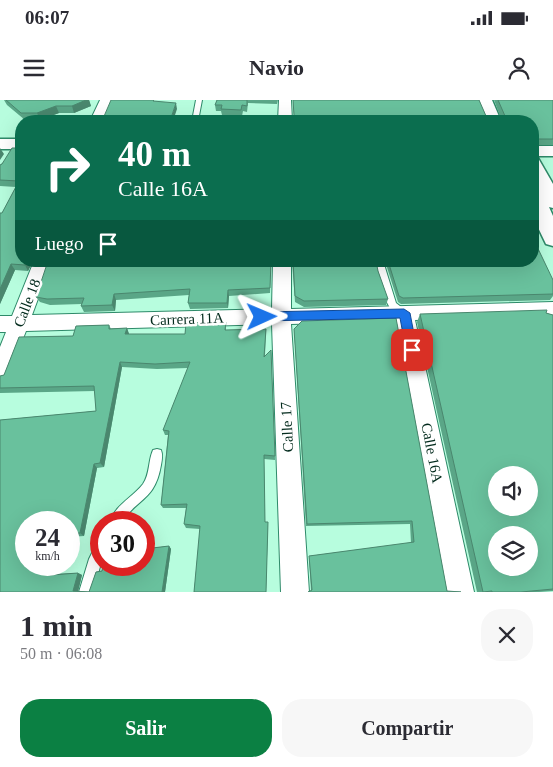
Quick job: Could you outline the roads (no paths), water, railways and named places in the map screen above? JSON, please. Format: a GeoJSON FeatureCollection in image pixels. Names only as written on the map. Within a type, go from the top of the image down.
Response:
{"type":"FeatureCollection","features":[{"type":"Feature","properties":{"kind":"street"},"geometry":{"type":"LineString","coordinates":[[100,115],[106,100]]}},
{"type":"Feature","properties":{"kind":"street"},"geometry":{"type":"LineString","coordinates":[[285,100],[286,115]]}},
{"type":"Feature","properties":{"kind":"street"},"geometry":{"type":"LineString","coordinates":[[484,100],[490,115]]}},
{"type":"Feature","properties":{"kind":"street"},"geometry":{"type":"LineString","coordinates":[[539,162],[553,152]]}},
{"type":"Feature","properties":{"kind":"street"},"geometry":{"type":"LineString","coordinates":[[539,166],[553,202]]}},
{"type":"Feature","properties":{"kind":"street"},"geometry":{"type":"LineString","coordinates":[[539,207],[553,238]]}},
{"type":"Feature","properties":{"kind":"street","name":"Calle 18"},"geometry":{"type":"LineString","coordinates":[[0,373],[41,267]]}},
{"type":"Feature","properties":{"kind":"street","name":"Calle 17"},"geometry":{"type":"LineString","coordinates":[[282,267],[281,316],[295,592]]}},
{"type":"Feature","properties":{"kind":"street","name":"Carrera 11A"},"geometry":{"type":"LineString","coordinates":[[0,324],[553,309]]}},
{"type":"Feature","properties":{"kind":"street","name":"Calle 16A"},"geometry":{"type":"LineString","coordinates":[[404,313],[460,592]]}},
{"type":"Feature","properties":{"kind":"lane"},"geometry":{"type":"LineString","coordinates":[[196,115],[199,100]]}},
{"type":"Feature","properties":{"kind":"lane"},"geometry":{"type":"LineString","coordinates":[[381,267],[392,305],[404,313]]}},
{"type":"Feature","properties":{"kind":"lane"},"geometry":{"type":"LineString","coordinates":[[121,511],[147,488],[154,474],[157,454]]}},
{"type":"Feature","properties":{"kind":"lane"},"geometry":{"type":"LineString","coordinates":[[86,592],[91,576]]}}]}
